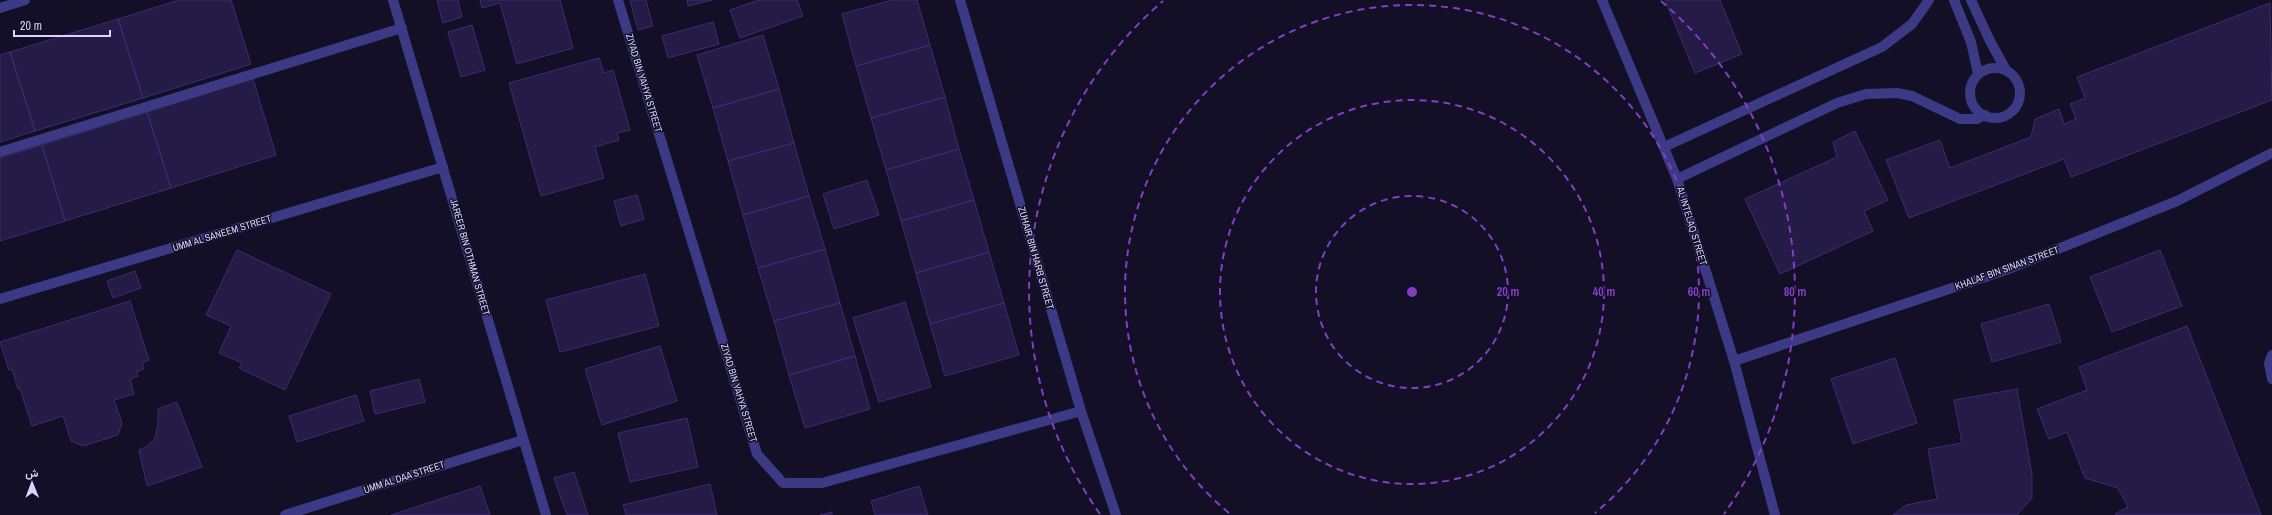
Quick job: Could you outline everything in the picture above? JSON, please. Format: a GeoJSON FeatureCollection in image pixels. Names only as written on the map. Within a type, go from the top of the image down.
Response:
{"type":"FeatureCollection","features":[{"type":"Feature","properties":{"kind":"street"},"geometry":{"type":"LineString","coordinates":[[0,8],[25,0]]}},
{"type":"Feature","properties":{"kind":"street","name":"JAREER BIN OTHMAN STREET"},"geometry":{"type":"LineString","coordinates":[[393,0],[546,515]]}},
{"type":"Feature","properties":{"kind":"street","name":"ZIYAD BIN YAHYA STREET"},"geometry":{"type":"LineString","coordinates":[[618,0],[757,454],[783,483],[822,483],[1081,411]]}},
{"type":"Feature","properties":{"kind":"street","name":"ZUHAIR BIN HARB STREET"},"geometry":{"type":"LineString","coordinates":[[960,0],[1081,411],[1116,515]]}},
{"type":"Feature","properties":{"kind":"street","name":"AL INTELAQ STREET"},"geometry":{"type":"LineString","coordinates":[[1602,0],[1677,179],[1734,361],[1772,512]]}},
{"type":"Feature","properties":{"kind":"street"},"geometry":{"type":"LineString","coordinates":[[1664,147],[1882,47],[1912,24],[1929,0]]}},
{"type":"Feature","properties":{"kind":"street"},"geometry":{"type":"LineString","coordinates":[[1954,0],[1971,42],[1978,74]]}},
{"type":"Feature","properties":{"kind":"street"},"geometry":{"type":"LineString","coordinates":[[1971,0],[1990,41],[2006,70],[2015,77],[2020,87],[2020,98],[2015,108],[2007,115],[1996,118],[1985,115],[1977,110],[1971,97],[1972,82],[1978,74],[1987,69],[1996,68],[2006,70]]}},
{"type":"Feature","properties":{"kind":"street"},"geometry":{"type":"LineString","coordinates":[[0,152],[402,28]]}},
{"type":"Feature","properties":{"kind":"street"},"geometry":{"type":"LineString","coordinates":[[1677,179],[1837,103],[1866,94],[1897,93],[1912,96],[1960,119],[1973,119],[1985,115]]}},
{"type":"Feature","properties":{"kind":"street","name":"KHALAF BIN SINAN STREET"},"geometry":{"type":"LineString","coordinates":[[1734,361],[2006,270],[2177,201],[2272,153]]}},
{"type":"Feature","properties":{"kind":"street","name":"UMM AL SANEEM STREET"},"geometry":{"type":"LineString","coordinates":[[0,299],[443,167]]}},
{"type":"Feature","properties":{"kind":"street"},"geometry":{"type":"LineString","coordinates":[[2272,355],[2269,362],[2272,379]]}},
{"type":"Feature","properties":{"kind":"street","name":"UMM AL DAA STREET"},"geometry":{"type":"LineString","coordinates":[[285,515],[523,440]]}},
{"type":"Feature","properties":{"kind":"building"},"geometry":{"type":"Polygon","coordinates":[[[179,0],[231,0],[251,64],[143,98],[118,19],[179,0]]]}},
{"type":"Feature","properties":{"kind":"building"},"geometry":{"type":"Polygon","coordinates":[[[437,0],[458,0],[462,17],[443,23],[437,0]]]}},
{"type":"Feature","properties":{"kind":"building"},"geometry":{"type":"Polygon","coordinates":[[[480,0],[560,0],[573,48],[517,64],[500,3],[482,8],[480,0]]]}},
{"type":"Feature","properties":{"kind":"building"},"geometry":{"type":"Polygon","coordinates":[[[630,0],[646,0],[653,26],[638,30],[630,0]]]}},
{"type":"Feature","properties":{"kind":"building"},"geometry":{"type":"Polygon","coordinates":[[[687,0],[712,0],[688,6],[687,0]]]}},
{"type":"Feature","properties":{"kind":"building"},"geometry":{"type":"Polygon","coordinates":[[[759,0],[797,0],[803,16],[740,38],[730,10],[759,0]]]}},
{"type":"Feature","properties":{"kind":"building"},"geometry":{"type":"Polygon","coordinates":[[[892,0],[917,0],[930,45],[856,66],[842,14],[892,0]]]}},
{"type":"Feature","properties":{"kind":"building"},"geometry":{"type":"Polygon","coordinates":[[[1665,0],[1720,0],[1742,54],[1695,73],[1665,0]]]}},
{"type":"Feature","properties":{"kind":"building"},"geometry":{"type":"Polygon","coordinates":[[[2270,3],[2272,100],[2071,177],[2064,159],[1909,218],[1886,160],[1940,140],[1950,168],[2031,137],[2035,119],[2059,109],[2064,124],[2076,119],[2070,104],[2085,98],[2077,77],[2270,3]]]}},
{"type":"Feature","properties":{"kind":"building"},"geometry":{"type":"Polygon","coordinates":[[[118,19],[143,98],[35,131],[10,52],[118,19]]]}},
{"type":"Feature","properties":{"kind":"building"},"geometry":{"type":"Polygon","coordinates":[[[713,22],[719,44],[668,58],[662,36],[713,22]]]}},
{"type":"Feature","properties":{"kind":"building"},"geometry":{"type":"Polygon","coordinates":[[[472,25],[485,70],[461,77],[448,32],[472,25]]]}},
{"type":"Feature","properties":{"kind":"building"},"geometry":{"type":"Polygon","coordinates":[[[763,35],[779,89],[713,108],[697,55],[763,35]]]}},
{"type":"Feature","properties":{"kind":"building"},"geometry":{"type":"Polygon","coordinates":[[[930,45],[945,97],[871,118],[856,66],[930,45]]]}},
{"type":"Feature","properties":{"kind":"building"},"geometry":{"type":"Polygon","coordinates":[[[10,52],[35,131],[0,142],[0,55],[10,52]]]}},
{"type":"Feature","properties":{"kind":"building"},"geometry":{"type":"Polygon","coordinates":[[[599,58],[604,73],[613,70],[630,130],[617,133],[619,140],[595,147],[604,178],[541,196],[509,83],[599,58]]]}},
{"type":"Feature","properties":{"kind":"building"},"geometry":{"type":"Polygon","coordinates":[[[253,79],[276,155],[171,188],[147,112],[253,79]]]}},
{"type":"Feature","properties":{"kind":"building"},"geometry":{"type":"Polygon","coordinates":[[[779,89],[794,143],[728,161],[713,108],[779,89]]]}},
{"type":"Feature","properties":{"kind":"building"},"geometry":{"type":"Polygon","coordinates":[[[945,97],[959,149],[886,170],[871,118],[945,97]]]}},
{"type":"Feature","properties":{"kind":"building"},"geometry":{"type":"Polygon","coordinates":[[[147,112],[171,188],[65,221],[42,145],[147,112]]]}},
{"type":"Feature","properties":{"kind":"building"},"geometry":{"type":"Polygon","coordinates":[[[1855,131],[1888,200],[1864,211],[1873,231],[1780,274],[1745,199],[1837,157],[1833,142],[1855,131]]]}},
{"type":"Feature","properties":{"kind":"building"},"geometry":{"type":"Polygon","coordinates":[[[794,143],[809,196],[743,215],[728,161],[794,143]]]}},
{"type":"Feature","properties":{"kind":"building"},"geometry":{"type":"Polygon","coordinates":[[[42,145],[65,221],[0,241],[0,158],[42,145]]]}},
{"type":"Feature","properties":{"kind":"building"},"geometry":{"type":"Polygon","coordinates":[[[959,149],[974,200],[901,221],[886,170],[959,149]]]}},
{"type":"Feature","properties":{"kind":"building"},"geometry":{"type":"Polygon","coordinates":[[[867,180],[879,215],[834,229],[823,194],[867,180]]]}},
{"type":"Feature","properties":{"kind":"building"},"geometry":{"type":"Polygon","coordinates":[[[637,195],[644,219],[621,226],[614,201],[637,195]]]}},
{"type":"Feature","properties":{"kind":"building"},"geometry":{"type":"Polygon","coordinates":[[[809,196],[825,249],[758,268],[743,215],[809,196]]]}},
{"type":"Feature","properties":{"kind":"building"},"geometry":{"type":"Polygon","coordinates":[[[974,200],[989,252],[916,273],[901,221],[974,200]]]}},
{"type":"Feature","properties":{"kind":"building"},"geometry":{"type":"Polygon","coordinates":[[[825,249],[840,303],[774,321],[758,268],[825,249]]]}},
{"type":"Feature","properties":{"kind":"building"},"geometry":{"type":"Polygon","coordinates":[[[237,250],[331,294],[285,390],[239,368],[242,363],[219,353],[231,326],[206,315],[237,250]]]}},
{"type":"Feature","properties":{"kind":"building"},"geometry":{"type":"Polygon","coordinates":[[[2160,250],[2182,306],[2112,332],[2090,277],[2160,250]]]}},
{"type":"Feature","properties":{"kind":"building"},"geometry":{"type":"Polygon","coordinates":[[[989,252],[1004,303],[930,324],[916,273],[989,252]]]}},
{"type":"Feature","properties":{"kind":"building"},"geometry":{"type":"Polygon","coordinates":[[[135,271],[141,288],[113,298],[107,281],[135,271]]]}},
{"type":"Feature","properties":{"kind":"building"},"geometry":{"type":"Polygon","coordinates":[[[645,274],[659,326],[560,352],[546,300],[645,274]]]}},
{"type":"Feature","properties":{"kind":"building"},"geometry":{"type":"Polygon","coordinates":[[[130,301],[149,360],[142,363],[144,369],[136,372],[138,376],[130,379],[134,394],[114,400],[122,423],[118,435],[83,446],[71,441],[63,416],[32,426],[20,389],[18,389],[12,369],[9,370],[0,342],[130,301]]]}},
{"type":"Feature","properties":{"kind":"building"},"geometry":{"type":"Polygon","coordinates":[[[905,302],[931,387],[879,402],[853,318],[905,302]]]}},
{"type":"Feature","properties":{"kind":"building"},"geometry":{"type":"Polygon","coordinates":[[[840,303],[855,356],[789,375],[774,321],[840,303]]]}},
{"type":"Feature","properties":{"kind":"building"},"geometry":{"type":"Polygon","coordinates":[[[1004,303],[1019,355],[945,376],[930,324],[1004,303]]]}},
{"type":"Feature","properties":{"kind":"building"},"geometry":{"type":"Polygon","coordinates":[[[2049,304],[2061,342],[1992,362],[1981,324],[2049,304]]]}},
{"type":"Feature","properties":{"kind":"building"},"geometry":{"type":"Polygon","coordinates":[[[2187,326],[2261,515],[2116,515],[2115,514],[2128,507],[2118,488],[2085,478],[2067,432],[2049,439],[2037,409],[2087,390],[2079,367],[2187,326]]]}},
{"type":"Feature","properties":{"kind":"building"},"geometry":{"type":"Polygon","coordinates":[[[660,346],[677,401],[602,425],[585,369],[660,346]]]}},
{"type":"Feature","properties":{"kind":"building"},"geometry":{"type":"Polygon","coordinates":[[[855,356],[870,409],[805,428],[789,375],[855,356]]]}},
{"type":"Feature","properties":{"kind":"building"},"geometry":{"type":"Polygon","coordinates":[[[1895,358],[1917,423],[1853,444],[1831,379],[1895,358]]]}},
{"type":"Feature","properties":{"kind":"building"},"geometry":{"type":"Polygon","coordinates":[[[419,379],[425,402],[375,414],[370,391],[419,379]]]}},
{"type":"Feature","properties":{"kind":"building"},"geometry":{"type":"Polygon","coordinates":[[[2017,389],[2032,475],[2032,498],[2017,515],[1893,515],[1906,505],[1937,499],[1928,449],[1962,443],[1954,400],[2017,389]]]}},
{"type":"Feature","properties":{"kind":"building"},"geometry":{"type":"Polygon","coordinates":[[[356,395],[364,421],[297,442],[289,416],[356,395]]]}},
{"type":"Feature","properties":{"kind":"building"},"geometry":{"type":"Polygon","coordinates":[[[177,402],[202,467],[147,486],[139,450],[146,447],[155,438],[158,425],[158,409],[177,402]]]}},
{"type":"Feature","properties":{"kind":"building"},"geometry":{"type":"Polygon","coordinates":[[[687,418],[698,467],[630,482],[618,433],[687,418]]]}},
{"type":"Feature","properties":{"kind":"building"},"geometry":{"type":"Polygon","coordinates":[[[574,472],[588,515],[567,515],[554,478],[574,472]]]}},
{"type":"Feature","properties":{"kind":"building"},"geometry":{"type":"Polygon","coordinates":[[[710,484],[717,515],[626,515],[623,505],[710,484]]]}},
{"type":"Feature","properties":{"kind":"building"},"geometry":{"type":"Polygon","coordinates":[[[480,486],[490,515],[391,515],[480,486]]]}},
{"type":"Feature","properties":{"kind":"building"},"geometry":{"type":"Polygon","coordinates":[[[919,486],[928,515],[875,515],[871,501],[919,486]]]}},
{"type":"Feature","properties":{"kind":"building"},"geometry":{"type":"Polygon","coordinates":[[[832,512],[832,515],[820,515],[832,512]]]}}]}
